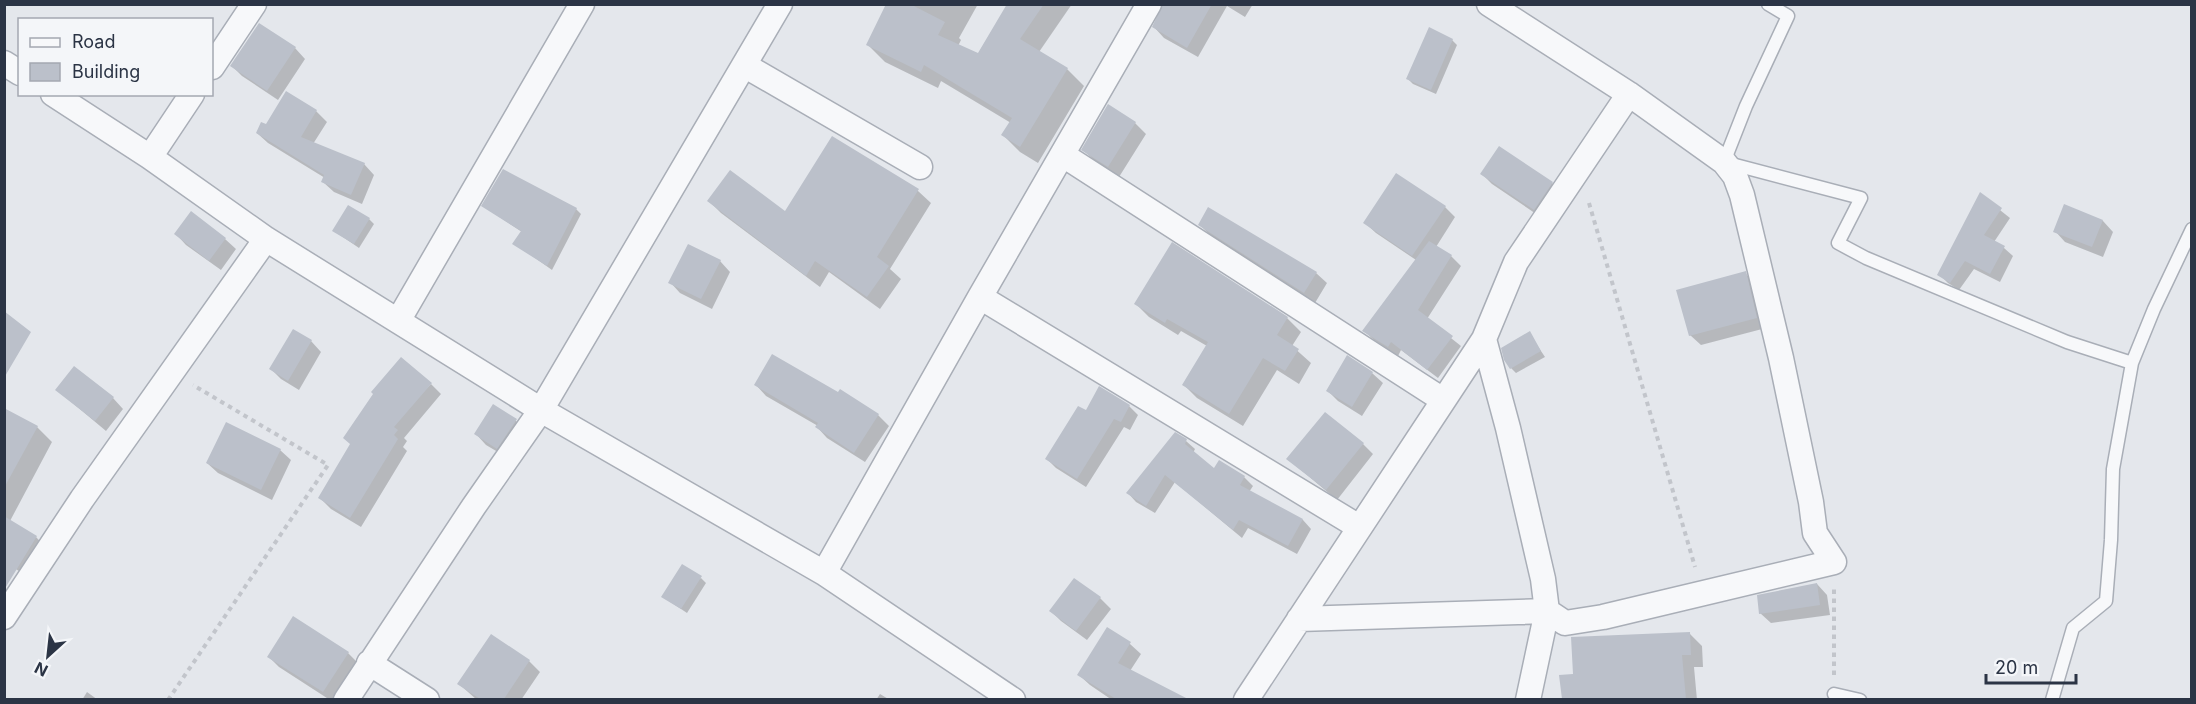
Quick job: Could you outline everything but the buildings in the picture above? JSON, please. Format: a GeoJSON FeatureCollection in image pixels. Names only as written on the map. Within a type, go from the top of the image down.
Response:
{"type":"FeatureCollection","features":[{"type":"Feature","properties":{"kind":"street"},"geometry":{"type":"LineString","coordinates":[[213,65],[254,4]]}},
{"type":"Feature","properties":{"kind":"street"},"geometry":{"type":"LineString","coordinates":[[398,321],[582,4]]}},
{"type":"Feature","properties":{"kind":"street"},"geometry":{"type":"LineString","coordinates":[[346,699],[541,410],[780,4]]}},
{"type":"Feature","properties":{"kind":"street"},"geometry":{"type":"LineString","coordinates":[[824,573],[1149,4]]}},
{"type":"Feature","properties":{"kind":"street"},"geometry":{"type":"LineString","coordinates":[[1299,620],[1547,611],[1565,623],[1603,617],[1834,562],[1815,533],[1811,502],[1784,369],[1742,195],[1735,176],[1724,162],[1629,94],[1489,4]]}},
{"type":"Feature","properties":{"kind":"street"},"geometry":{"type":"LineString","coordinates":[[4,63],[18,72]]}},
{"type":"Feature","properties":{"kind":"street"},"geometry":{"type":"LineString","coordinates":[[744,65],[920,167]]}},
{"type":"Feature","properties":{"kind":"street"},"geometry":{"type":"LineString","coordinates":[[1246,699],[1484,339],[1516,262],[1629,94]]}},
{"type":"Feature","properties":{"kind":"street"},"geometry":{"type":"LineString","coordinates":[[56,96],[150,157],[266,239],[541,410],[824,573],[1013,699]]}},
{"type":"Feature","properties":{"kind":"street"},"geometry":{"type":"LineString","coordinates":[[150,157],[191,96]]}},
{"type":"Feature","properties":{"kind":"street"},"geometry":{"type":"LineString","coordinates":[[1063,155],[1443,400]]}},
{"type":"Feature","properties":{"kind":"street"},"geometry":{"type":"LineString","coordinates":[[4,617],[12,591],[82,499],[266,239]]}},
{"type":"Feature","properties":{"kind":"street"},"geometry":{"type":"LineString","coordinates":[[980,297],[1359,527]]}},
{"type":"Feature","properties":{"kind":"street"},"geometry":{"type":"LineString","coordinates":[[1484,339],[1527,509],[1543,579],[1547,611],[1528,699]]}},
{"type":"Feature","properties":{"kind":"street"},"geometry":{"type":"LineString","coordinates":[[369,663],[427,699]]}},
{"type":"Feature","properties":{"kind":"lane"},"geometry":{"type":"LineString","coordinates":[[1768,4],[1788,16],[1746,106],[1724,162],[1861,198],[1838,243],[1866,258],[2067,342],[2132,363]]}},
{"type":"Feature","properties":{"kind":"lane"},"geometry":{"type":"LineString","coordinates":[[2052,699],[2073,628],[2106,600],[2113,469],[2132,363],[2154,309],[2192,229]]}},
{"type":"Feature","properties":{"kind":"lane"},"geometry":{"type":"LineString","coordinates":[[1834,694],[1860,699]]}},
{"type":"Feature","properties":{"kind":"path"},"geometry":{"type":"LineString","coordinates":[[1579,170],[1702,592]]}},
{"type":"Feature","properties":{"kind":"path"},"geometry":{"type":"LineString","coordinates":[[168,699],[328,465],[172,373]]}},
{"type":"Feature","properties":{"kind":"path"},"geometry":{"type":"LineString","coordinates":[[1834,562],[1834,694]]}}]}
